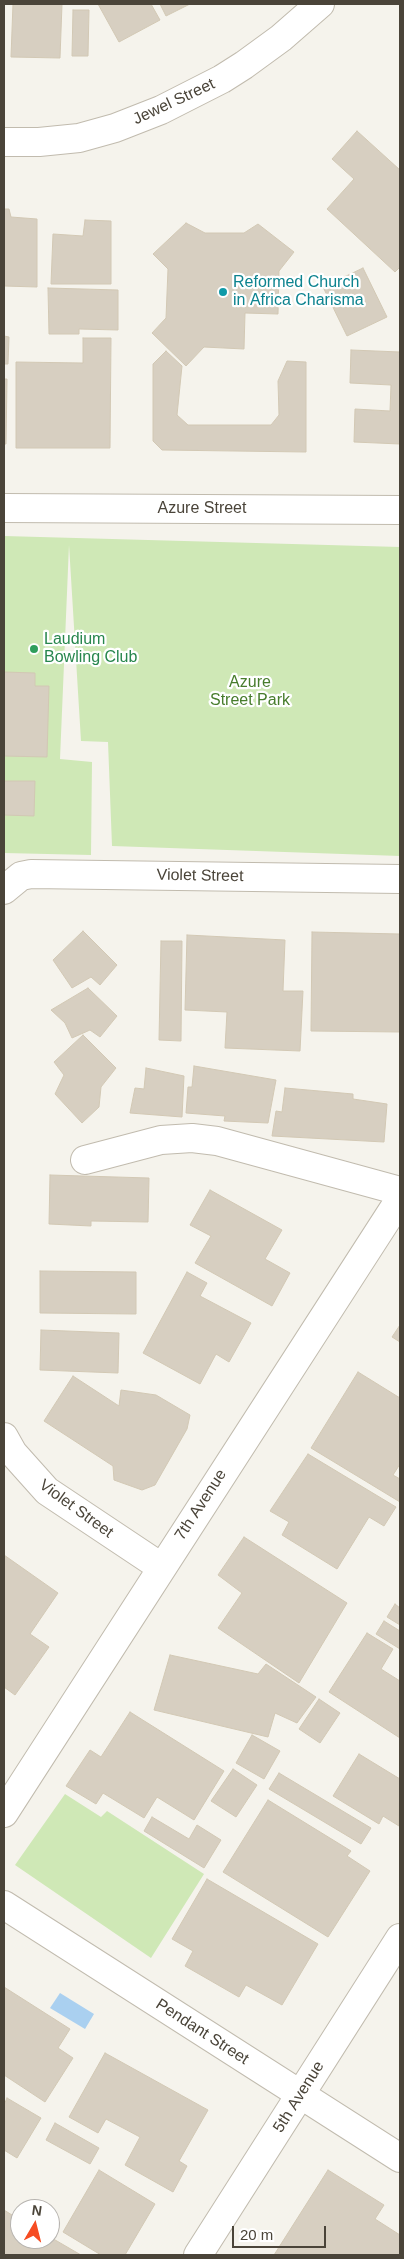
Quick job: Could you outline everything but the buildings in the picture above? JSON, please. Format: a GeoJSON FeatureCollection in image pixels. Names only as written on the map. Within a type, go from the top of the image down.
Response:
{"type":"FeatureCollection","features":[{"type":"Feature","properties":{"kind":"street","name":"Jewel Street"},"geometry":{"type":"LineString","coordinates":[[4,142],[39,142],[79,138],[115,128],[161,110],[222,79],[244,65],[281,38],[320,4]]}},
{"type":"Feature","properties":{"kind":"street","name":"Azure Street"},"geometry":{"type":"LineString","coordinates":[[4,508],[400,510]]}},
{"type":"Feature","properties":{"kind":"street","name":"Violet Street"},"geometry":{"type":"LineString","coordinates":[[4,890],[21,876],[30,874],[400,879]]}},
{"type":"Feature","properties":{"kind":"street"},"geometry":{"type":"LineString","coordinates":[[85,1160],[162,1140],[192,1138],[217,1141],[400,1191]]}},
{"type":"Feature","properties":{"kind":"street","name":"7th Avenue"},"geometry":{"type":"LineString","coordinates":[[4,1813],[400,1199]]}},
{"type":"Feature","properties":{"kind":"street","name":"Violet Street"},"geometry":{"type":"LineString","coordinates":[[4,1437],[13,1453],[47,1491],[161,1567]]}},
{"type":"Feature","properties":{"kind":"street","name":"Pendant Street"},"geometry":{"type":"LineString","coordinates":[[4,1906],[400,2158]]}},
{"type":"Feature","properties":{"kind":"street","name":"5th Avenue"},"geometry":{"type":"LineString","coordinates":[[198,2255],[400,1938]]}},
{"type":"Feature","properties":{"kind":"green space","name":"Azure Street Park"},"geometry":{"type":"Polygon","coordinates":[[[4,536],[400,547],[400,856],[112,846],[108,742],[81,741],[69,545],[60,759],[92,762],[91,855],[4,853],[4,536]]]}},
{"type":"Feature","properties":{"kind":"green space"},"geometry":{"type":"Polygon","coordinates":[[[65,1794],[101,1817],[107,1811],[204,1874],[151,1958],[15,1865],[65,1794]]]}},
{"type":"Feature","properties":{"kind":"water"},"geometry":{"type":"Polygon","coordinates":[[[60,1993],[94,2014],[85,2029],[50,2008],[60,1993]]]}},
{"type":"Feature","properties":{"kind":"place","name":"Reformed Church in Africa Charisma"},"geometry":{"type":"Point","coordinates":[223,292]}},
{"type":"Feature","properties":{"kind":"place","name":"Laudium Bowling Club"},"geometry":{"type":"Point","coordinates":[34,649]}}]}
